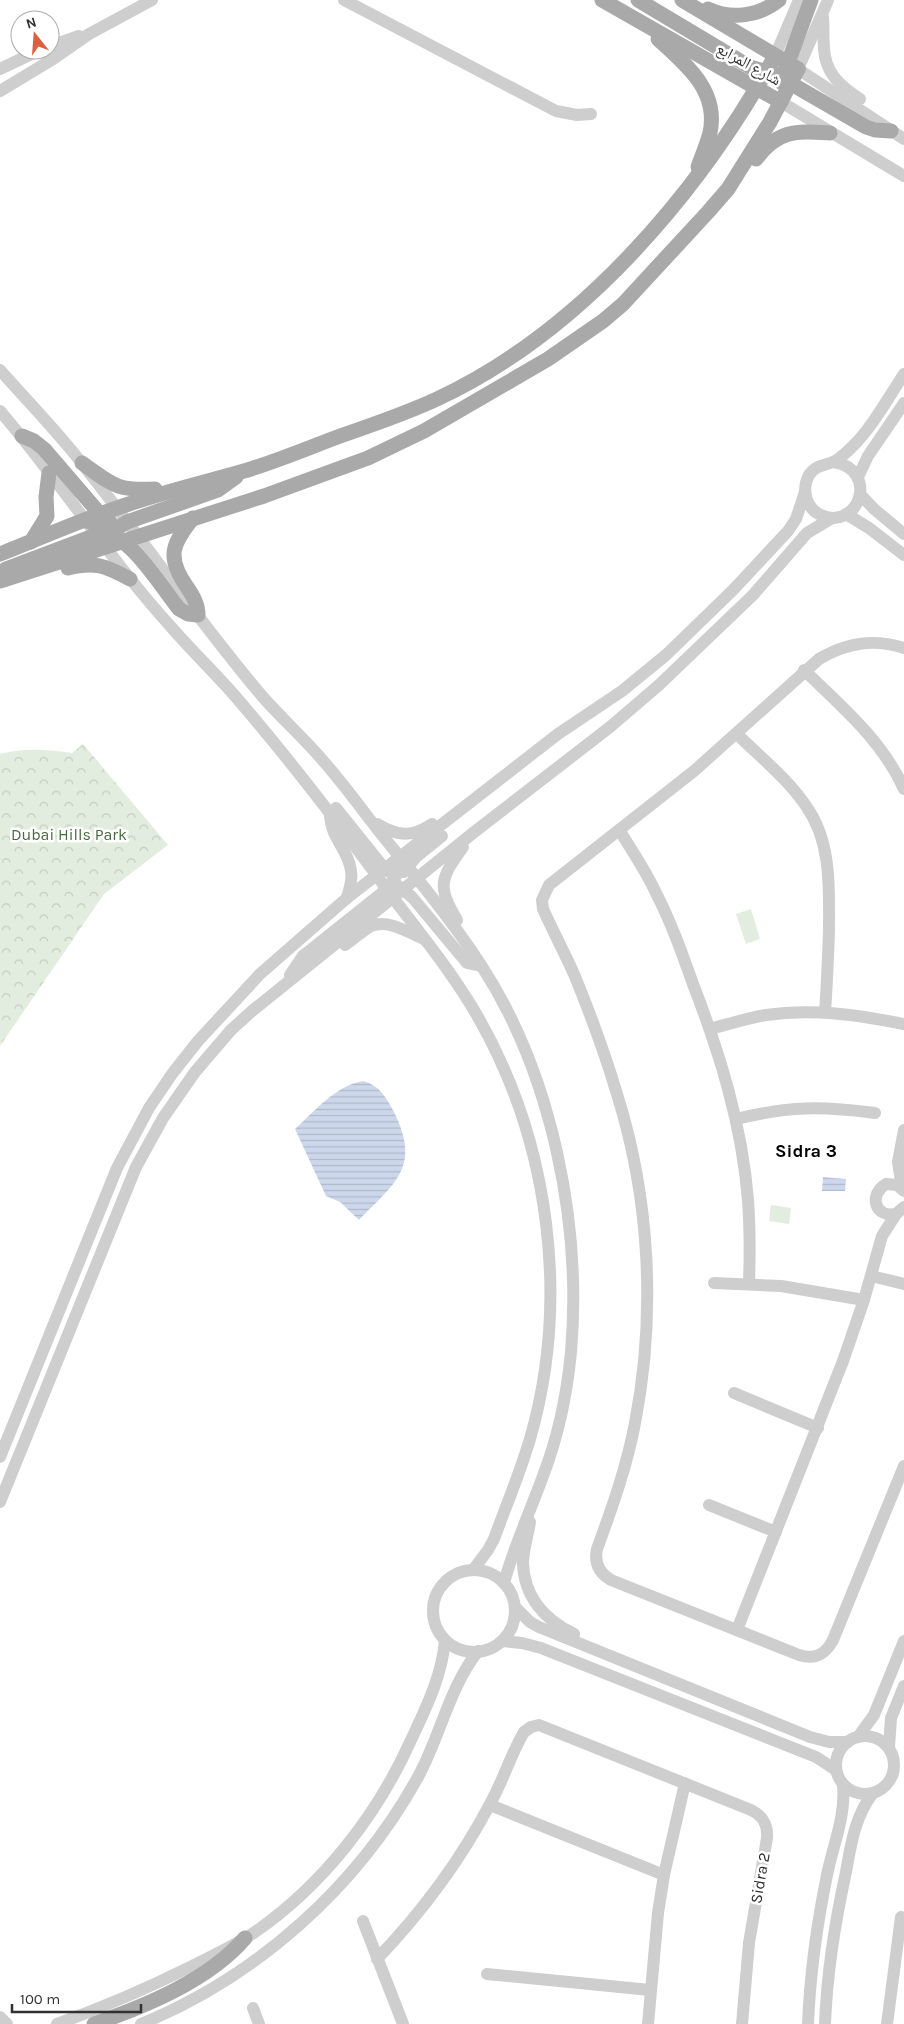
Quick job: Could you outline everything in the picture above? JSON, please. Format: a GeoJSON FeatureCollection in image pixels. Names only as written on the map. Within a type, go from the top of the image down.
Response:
{"type":"FeatureCollection","features":[{"type":"Feature","properties":{"kind":"main road"},"geometry":{"type":"LineString","coordinates":[[638,0],[750,67],[781,78],[866,127],[898,135]]}},
{"type":"Feature","properties":{"kind":"main road","name":"شارع المرابع"},"geometry":{"type":"LineString","coordinates":[[606,1],[757,88],[781,78],[682,0]]}},
{"type":"Feature","properties":{"kind":"main road"},"geometry":{"type":"LineString","coordinates":[[687,0],[711,11],[740,16],[763,10],[779,0]]}},
{"type":"Feature","properties":{"kind":"main road"},"geometry":{"type":"LineString","coordinates":[[728,189],[781,78],[811,0]]}},
{"type":"Feature","properties":{"kind":"main road"},"geometry":{"type":"LineString","coordinates":[[637,19],[694,72],[710,102],[710,134],[693,182]]}},
{"type":"Feature","properties":{"kind":"main road"},"geometry":{"type":"LineString","coordinates":[[113,531],[116,508],[288,456],[438,398],[478,378],[516,353],[583,301],[613,272],[693,182],[757,88],[781,78]]}},
{"type":"Feature","properties":{"kind":"main road"},"geometry":{"type":"LineString","coordinates":[[0,582],[41,570],[113,531],[194,518],[264,496],[368,458],[424,430],[548,359],[603,321],[623,304],[742,176],[767,145],[775,139],[794,132],[830,133]]}},
{"type":"Feature","properties":{"kind":"main road"},"geometry":{"type":"LineString","coordinates":[[22,436],[34,440],[44,449],[179,608],[188,614],[198,615],[194,599],[179,575],[174,559],[176,543],[194,518]]}},
{"type":"Feature","properties":{"kind":"main road"},"geometry":{"type":"LineString","coordinates":[[82,463],[110,484],[127,490],[182,487]]}},
{"type":"Feature","properties":{"kind":"main road"},"geometry":{"type":"LineString","coordinates":[[0,574],[6,569],[113,531],[218,490],[243,471]]}},
{"type":"Feature","properties":{"kind":"main road"},"geometry":{"type":"LineString","coordinates":[[30,542],[47,516],[46,497],[49,474]]}},
{"type":"Feature","properties":{"kind":"main road"},"geometry":{"type":"LineString","coordinates":[[0,554],[84,520],[113,531]]}},
{"type":"Feature","properties":{"kind":"main road"},"geometry":{"type":"LineString","coordinates":[[41,570],[59,570],[79,565],[97,564],[111,568],[130,579]]}},
{"type":"Feature","properties":{"kind":"main road"},"geometry":{"type":"LineString","coordinates":[[94,2024],[151,2001],[192,1980],[224,1960],[245,1938]]}},
{"type":"Feature","properties":{"kind":"street"},"geometry":{"type":"LineString","coordinates":[[0,91],[89,34],[152,0]]}},
{"type":"Feature","properties":{"kind":"street"},"geometry":{"type":"LineString","coordinates":[[344,0],[556,111],[577,115],[591,114]]}},
{"type":"Feature","properties":{"kind":"street"},"geometry":{"type":"LineString","coordinates":[[781,78],[799,0]]}},
{"type":"Feature","properties":{"kind":"street"},"geometry":{"type":"LineString","coordinates":[[781,78],[822,14],[828,0]]}},
{"type":"Feature","properties":{"kind":"street"},"geometry":{"type":"LineString","coordinates":[[822,14],[824,54],[829,70],[839,84],[873,109],[898,135]]}},
{"type":"Feature","properties":{"kind":"street"},"geometry":{"type":"LineString","coordinates":[[60,43],[89,34]]}},
{"type":"Feature","properties":{"kind":"street"},"geometry":{"type":"LineString","coordinates":[[0,69],[19,60]]}},
{"type":"Feature","properties":{"kind":"street"},"geometry":{"type":"LineString","coordinates":[[781,78],[830,133],[904,176]]}},
{"type":"Feature","properties":{"kind":"street"},"geometry":{"type":"LineString","coordinates":[[0,370],[82,463],[116,508]]}},
{"type":"Feature","properties":{"kind":"street"},"geometry":{"type":"LineString","coordinates":[[834,462],[855,445],[904,374]]}},
{"type":"Feature","properties":{"kind":"street"},"geometry":{"type":"LineString","coordinates":[[0,1457],[117,1168],[149,1108],[198,1041],[234,1000],[285,950],[347,898],[395,879],[417,879],[610,727],[659,685],[753,594],[808,533],[832,518],[846,514],[858,502],[860,494],[858,477],[868,456],[904,404]]}},
{"type":"Feature","properties":{"kind":"street"},"geometry":{"type":"LineString","coordinates":[[0,411],[22,436],[84,520]]}},
{"type":"Feature","properties":{"kind":"street"},"geometry":{"type":"LineString","coordinates":[[832,518],[817,513],[810,507],[805,492],[805,485],[811,472],[824,463],[834,462],[848,466],[858,477]]}},
{"type":"Feature","properties":{"kind":"street"},"geometry":{"type":"LineString","coordinates":[[370,819],[396,834],[412,834],[426,828],[455,807],[470,802],[558,734],[622,691],[666,655],[733,590],[788,531],[796,519],[805,492]]}},
{"type":"Feature","properties":{"kind":"street"},"geometry":{"type":"LineString","coordinates":[[860,494],[874,509],[904,534]]}},
{"type":"Feature","properties":{"kind":"street"},"geometry":{"type":"LineString","coordinates":[[846,514],[869,528],[904,555]]}},
{"type":"Feature","properties":{"kind":"street"},"geometry":{"type":"LineString","coordinates":[[113,531],[130,579],[173,630],[234,695],[330,814],[412,897],[467,963],[482,966]]}},
{"type":"Feature","properties":{"kind":"street"},"geometry":{"type":"LineString","coordinates":[[198,615],[262,696],[328,766],[370,819],[395,879],[424,939],[478,1017],[509,1082],[521,1113],[542,1195],[548,1238],[549,1328],[538,1408],[522,1462],[494,1539],[473,1570]]}},
{"type":"Feature","properties":{"kind":"street"},"geometry":{"type":"LineString","coordinates":[[904,648],[885,643],[850,644],[834,650],[804,670],[737,734],[620,831],[549,885],[542,900],[543,909],[574,975],[618,1096],[635,1163],[644,1232],[646,1302],[642,1380],[626,1466],[597,1549],[597,1564],[600,1571],[611,1580],[807,1657],[823,1654],[829,1648],[904,1466]]}},
{"type":"Feature","properties":{"kind":"street"},"geometry":{"type":"LineString","coordinates":[[804,670],[876,742],[889,760],[904,789]]}},
{"type":"Feature","properties":{"kind":"street"},"geometry":{"type":"LineString","coordinates":[[737,734],[807,806],[818,827],[825,847],[829,896],[825,1012]]}},
{"type":"Feature","properties":{"kind":"street"},"geometry":{"type":"LineString","coordinates":[[303,780],[320,788],[395,879]]}},
{"type":"Feature","properties":{"kind":"street"},"geometry":{"type":"LineString","coordinates":[[0,1502],[4,1479],[120,1204],[149,1142],[178,1094],[212,1050],[252,1011],[328,948],[416,857],[464,817],[470,802]]}},
{"type":"Feature","properties":{"kind":"street"},"geometry":{"type":"LineString","coordinates":[[330,814],[333,832],[348,860],[351,870],[351,882],[347,898]]}},
{"type":"Feature","properties":{"kind":"street"},"geometry":{"type":"LineString","coordinates":[[620,831],[644,869],[664,910],[710,1029],[736,1119],[748,1198],[749,1283]]}},
{"type":"Feature","properties":{"kind":"street"},"geometry":{"type":"LineString","coordinates":[[460,936],[457,920],[447,904],[443,892],[444,881],[447,869],[473,833]]}},
{"type":"Feature","properties":{"kind":"street"},"geometry":{"type":"LineString","coordinates":[[287,981],[293,968],[303,956],[395,879],[417,879]]}},
{"type":"Feature","properties":{"kind":"street"},"geometry":{"type":"LineString","coordinates":[[417,879],[482,966],[515,1030],[534,1074],[556,1151],[568,1230],[572,1310],[567,1383],[553,1446],[516,1544],[504,1583]]}},
{"type":"Feature","properties":{"kind":"street"},"geometry":{"type":"LineString","coordinates":[[328,948],[344,945],[371,927],[383,924],[397,927],[424,939]]}},
{"type":"Feature","properties":{"kind":"street"},"geometry":{"type":"LineString","coordinates":[[710,1029],[768,1015],[825,1012],[868,1017],[904,1024]]}},
{"type":"Feature","properties":{"kind":"street"},"geometry":{"type":"LineString","coordinates":[[736,1119],[778,1109],[797,1107],[836,1108],[875,1113]]}},
{"type":"Feature","properties":{"kind":"street"},"geometry":{"type":"LineString","coordinates":[[736,1630],[818,1428],[864,1300],[882,1236],[879,1210],[875,1198],[877,1192],[886,1184],[898,1162],[904,1130]]}},
{"type":"Feature","properties":{"kind":"street"},"geometry":{"type":"LineString","coordinates":[[898,1162],[903,1189]]}},
{"type":"Feature","properties":{"kind":"street"},"geometry":{"type":"LineString","coordinates":[[886,1184],[897,1185],[903,1189]]}},
{"type":"Feature","properties":{"kind":"street"},"geometry":{"type":"LineString","coordinates":[[879,1210],[887,1214],[902,1210]]}},
{"type":"Feature","properties":{"kind":"street"},"geometry":{"type":"LineString","coordinates":[[882,1236],[902,1210]]}},
{"type":"Feature","properties":{"kind":"street"},"geometry":{"type":"LineString","coordinates":[[871,1276],[904,1284]]}},
{"type":"Feature","properties":{"kind":"street"},"geometry":{"type":"LineString","coordinates":[[714,1283],[749,1283],[797,1287],[864,1300]]}},
{"type":"Feature","properties":{"kind":"street"},"geometry":{"type":"LineString","coordinates":[[734,1393],[818,1428]]}},
{"type":"Feature","properties":{"kind":"street"},"geometry":{"type":"LineString","coordinates":[[709,1504],[776,1532]]}},
{"type":"Feature","properties":{"kind":"street"},"geometry":{"type":"LineString","coordinates":[[530,1506],[523,1562],[528,1590],[543,1614],[560,1627],[589,1643],[596,1650]]}},
{"type":"Feature","properties":{"kind":"street"},"geometry":{"type":"LineString","coordinates":[[473,1570],[490,1573],[504,1583],[512,1594],[515,1606],[512,1625],[502,1641],[494,1646],[478,1651],[466,1651],[455,1647],[445,1640],[437,1628],[433,1614],[434,1600],[440,1587],[451,1577],[461,1572],[473,1570]]}},
{"type":"Feature","properties":{"kind":"street"},"geometry":{"type":"LineString","coordinates":[[515,1606],[530,1622],[539,1627],[810,1736],[828,1742],[875,1738],[888,1747]]}},
{"type":"Feature","properties":{"kind":"street"},"geometry":{"type":"LineString","coordinates":[[57,2024],[136,1993],[245,1938],[268,1922],[313,1882],[345,1846],[368,1816],[388,1784],[422,1716],[440,1671],[445,1640]]}},
{"type":"Feature","properties":{"kind":"street"},"geometry":{"type":"LineString","coordinates":[[836,1770],[838,1754],[874,1715],[904,1640]]}},
{"type":"Feature","properties":{"kind":"street"},"geometry":{"type":"LineString","coordinates":[[502,1641],[522,1643],[541,1648],[804,1752],[827,1763],[836,1770],[843,1785],[843,1813],[827,1876],[819,1922],[808,2024]]}},
{"type":"Feature","properties":{"kind":"street"},"geometry":{"type":"LineString","coordinates":[[141,2024],[202,1994],[250,1963],[295,1929],[336,1890],[372,1847],[404,1800],[431,1751],[462,1676],[478,1651]]}},
{"type":"Feature","properties":{"kind":"street"},"geometry":{"type":"LineString","coordinates":[[825,2024],[830,1962],[855,1828],[862,1810],[873,1793],[887,1785],[892,1778],[894,1762],[888,1747],[891,1718],[904,1686]]}},
{"type":"Feature","properties":{"kind":"street","name":"Sidra 2"},"geometry":{"type":"LineString","coordinates":[[377,1959],[440,1886],[467,1846],[490,1805],[524,1732],[531,1727],[539,1725],[757,1813],[766,1824],[767,1838],[749,1943],[742,2024]]}},
{"type":"Feature","properties":{"kind":"street"},"geometry":{"type":"LineString","coordinates":[[648,2024],[650,1990],[664,1875],[685,1783]]}},
{"type":"Feature","properties":{"kind":"street"},"geometry":{"type":"LineString","coordinates":[[843,1785],[857,1793],[873,1793]]}},
{"type":"Feature","properties":{"kind":"street"},"geometry":{"type":"LineString","coordinates":[[490,1805],[664,1875]]}},
{"type":"Feature","properties":{"kind":"street"},"geometry":{"type":"LineString","coordinates":[[888,2024],[900,1917]]}},
{"type":"Feature","properties":{"kind":"street"},"geometry":{"type":"LineString","coordinates":[[363,1921],[403,2024]]}},
{"type":"Feature","properties":{"kind":"street"},"geometry":{"type":"LineString","coordinates":[[487,1974],[650,1990]]}},
{"type":"Feature","properties":{"kind":"street"},"geometry":{"type":"LineString","coordinates":[[253,2008],[259,2024]]}},
{"type":"Feature","properties":{"kind":"street"},"geometry":{"type":"LineString","coordinates":[[0,2017],[7,2024]]}},
{"type":"Feature","properties":{"kind":"green space","name":"Dubai Hills Park"},"geometry":{"type":"Polygon","coordinates":[[[83,744],[168,845],[104,894],[0,1046],[0,754],[36,750],[72,753],[83,744]]]}},
{"type":"Feature","properties":{"kind":"green space"},"geometry":{"type":"Polygon","coordinates":[[[751,909],[760,939],[746,944],[736,914],[751,909]]]}},
{"type":"Feature","properties":{"kind":"green space"},"geometry":{"type":"Polygon","coordinates":[[[771,1205],[791,1208],[789,1224],[769,1221],[771,1205]]]}},
{"type":"Feature","properties":{"kind":"water"},"geometry":{"type":"Polygon","coordinates":[[[363,1081],[373,1085],[382,1092],[394,1112],[402,1131],[405,1160],[393,1184],[359,1220],[340,1202],[326,1196],[295,1129],[334,1094],[343,1088],[363,1081]]]}},
{"type":"Feature","properties":{"kind":"water"},"geometry":{"type":"Polygon","coordinates":[[[823,1177],[846,1179],[845,1191],[822,1191],[823,1177]]]}},
{"type":"Feature","properties":{"kind":"district","name":"Sidra 3"},"geometry":{"type":"Point","coordinates":[806,1151]}}]}
